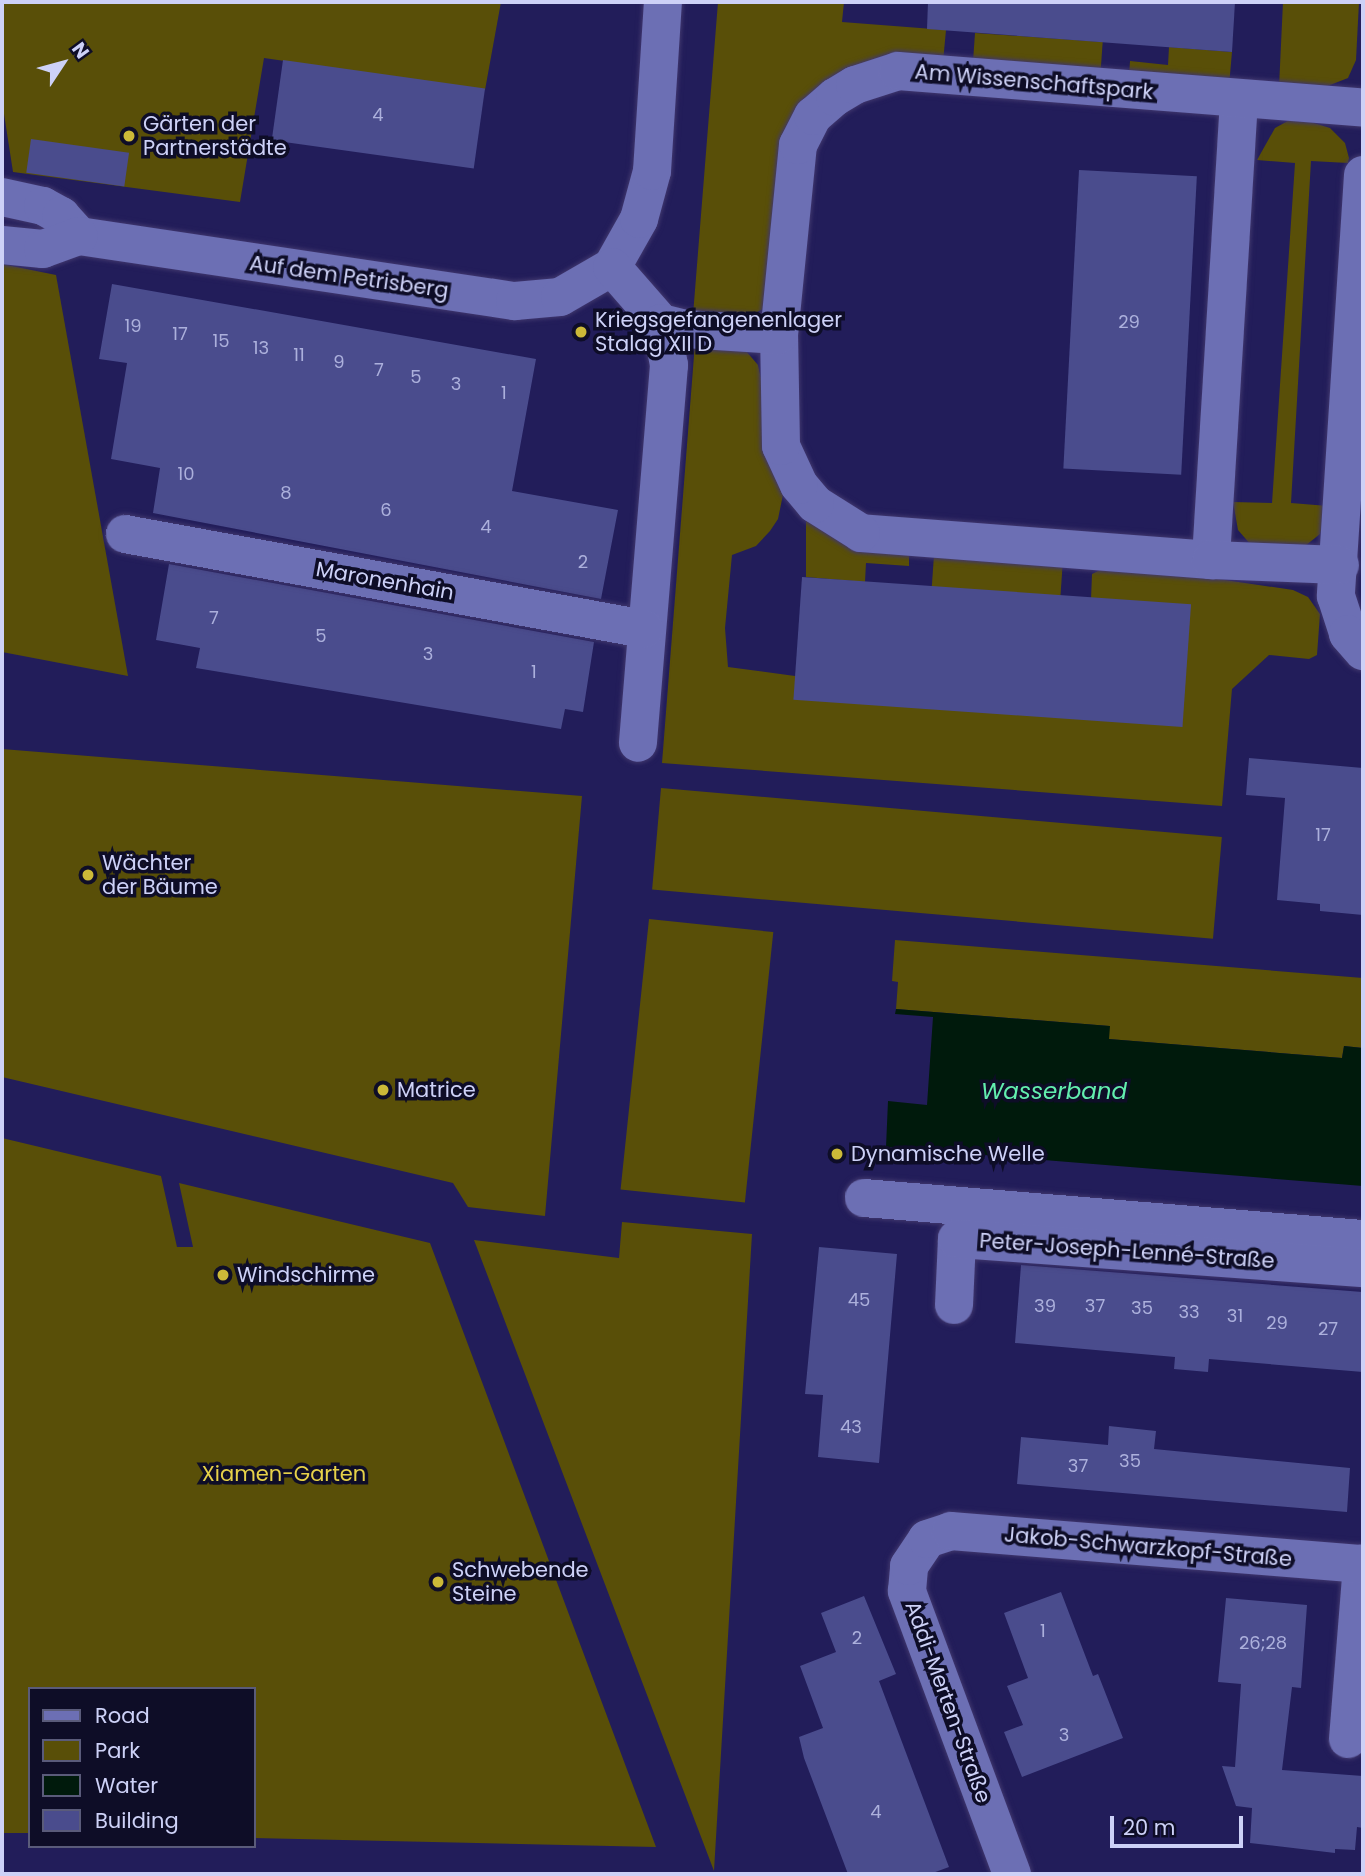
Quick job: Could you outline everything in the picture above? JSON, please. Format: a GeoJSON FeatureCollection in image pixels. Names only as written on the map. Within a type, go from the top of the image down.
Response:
{"type":"FeatureCollection","features":[{"type":"Feature","properties":{"kind":"street"},"geometry":{"type":"LineString","coordinates":[[638,743],[644,629],[669,365],[661,323],[612,267],[639,219],[652,171],[663,2]]}},
{"type":"Feature","properties":{"kind":"street","name":"Am Wissenschaftspark"},"geometry":{"type":"LineString","coordinates":[[1340,565],[1211,560],[921,541],[861,533],[842,524],[815,504],[799,485],[781,446],[779,335],[798,145],[813,116],[855,85],[898,71],[1363,108]]}},
{"type":"Feature","properties":{"kind":"street"},"geometry":{"type":"LineString","coordinates":[[1211,560],[1239,100]]}},
{"type":"Feature","properties":{"kind":"street"},"geometry":{"type":"LineString","coordinates":[[1363,175],[1339,612],[1348,634],[1363,651]]}},
{"type":"Feature","properties":{"kind":"street"},"geometry":{"type":"LineString","coordinates":[[2,198],[43,206],[61,216],[79,236]]}},
{"type":"Feature","properties":{"kind":"street","name":"Auf dem Petrisberg"},"geometry":{"type":"LineString","coordinates":[[2,246],[43,249],[79,236],[515,300],[560,296],[612,267]]}},
{"type":"Feature","properties":{"kind":"street"},"geometry":{"type":"LineString","coordinates":[[661,323],[779,335]]}},
{"type":"Feature","properties":{"kind":"street","name":"Maronenhain"},"geometry":{"type":"LineString","coordinates":[[125,534],[644,629]]}},
{"type":"Feature","properties":{"kind":"street"},"geometry":{"type":"LineString","coordinates":[[864,1198],[1363,1239]]}},
{"type":"Feature","properties":{"kind":"street","name":"Peter-Joseph-Lenné-Straße"},"geometry":{"type":"LineString","coordinates":[[954,1305],[957,1239],[1363,1268]]}},
{"type":"Feature","properties":{"kind":"street","name":"Jakob-Schwarzkopf-Straße"},"geometry":{"type":"LineString","coordinates":[[933,1535],[951,1531],[1363,1564],[1348,1739]]}},
{"type":"Feature","properties":{"kind":"street","name":"Addi-Merten-Straße"},"geometry":{"type":"LineString","coordinates":[[933,1535],[915,1551],[907,1575],[907,1591],[1012,1874]]}},
{"type":"Feature","properties":{"kind":"green space","name":"Gärten der Partnerstädte"},"geometry":{"type":"Polygon","coordinates":[[[2,2],[501,2],[485,90],[264,58],[240,202],[13,172],[2,101],[2,2]]]}},
{"type":"Feature","properties":{"kind":"green space"},"geometry":{"type":"Polygon","coordinates":[[[718,2],[844,2],[842,22],[946,30],[943,62],[831,82],[767,307],[745,318],[693,315],[718,2]]]}},
{"type":"Feature","properties":{"kind":"green space"},"geometry":{"type":"Polygon","coordinates":[[[1283,2],[1359,2],[1356,60],[1348,78],[1320,89],[1279,87],[1283,2]]]}},
{"type":"Feature","properties":{"kind":"green space"},"geometry":{"type":"Polygon","coordinates":[[[975,33],[1103,42],[1101,73],[973,64],[975,33]]]}},
{"type":"Feature","properties":{"kind":"green space"},"geometry":{"type":"Polygon","coordinates":[[[1169,47],[1232,52],[1229,86],[1129,76],[1130,61],[1168,65],[1169,47]]]}},
{"type":"Feature","properties":{"kind":"green space"},"geometry":{"type":"Polygon","coordinates":[[[1295,117],[1330,128],[1345,143],[1349,158],[1348,163],[1311,161],[1291,503],[1328,506],[1320,534],[1300,550],[1251,545],[1238,530],[1233,502],[1272,503],[1295,163],[1257,160],[1275,128],[1295,117]]]}},
{"type":"Feature","properties":{"kind":"green space"},"geometry":{"type":"Polygon","coordinates":[[[2,264],[56,275],[128,676],[2,652],[2,264]]]}},
{"type":"Feature","properties":{"kind":"green space"},"geometry":{"type":"Polygon","coordinates":[[[695,343],[746,351],[758,365],[785,485],[778,519],[770,531],[756,546],[732,555],[725,628],[728,667],[795,676],[1091,599],[1092,574],[1100,570],[1205,577],[1293,590],[1308,597],[1320,614],[1317,655],[1309,659],[1269,655],[1232,689],[1222,806],[662,763],[695,343]]]}},
{"type":"Feature","properties":{"kind":"green space"},"geometry":{"type":"Polygon","coordinates":[[[806,511],[909,553],[909,566],[866,563],[865,582],[806,577],[806,511]]]}},
{"type":"Feature","properties":{"kind":"green space"},"geometry":{"type":"Polygon","coordinates":[[[934,555],[1063,564],[1060,596],[932,587],[934,555]]]}},
{"type":"Feature","properties":{"kind":"green space"},"geometry":{"type":"Polygon","coordinates":[[[2,749],[582,796],[545,1216],[468,1207],[453,1183],[2,1077],[2,749]]]}},
{"type":"Feature","properties":{"kind":"green space"},"geometry":{"type":"Polygon","coordinates":[[[661,788],[1222,837],[1213,939],[652,890],[661,788]]]}},
{"type":"Feature","properties":{"kind":"green space"},"geometry":{"type":"Polygon","coordinates":[[[649,919],[773,932],[745,1203],[621,1190],[649,919]]]}},
{"type":"Feature","properties":{"kind":"green space"},"geometry":{"type":"Polygon","coordinates":[[[895,940],[1363,978],[1363,1048],[1344,1046],[1342,1058],[1108,1039],[1109,1026],[896,1009],[898,982],[892,981],[895,940]]]}},
{"type":"Feature","properties":{"kind":"green space","name":"Xiamen-Garten"},"geometry":{"type":"Polygon","coordinates":[[[2,1138],[161,1176],[177,1247],[193,1247],[179,1183],[430,1243],[656,1847],[256,1838],[256,1687],[28,1687],[28,1833],[2,1833],[2,1138]]]}},
{"type":"Feature","properties":{"kind":"green space"},"geometry":{"type":"Polygon","coordinates":[[[622,1222],[752,1234],[714,1871],[474,1240],[619,1258],[622,1222]]]}},
{"type":"Feature","properties":{"kind":"water","name":"Wasserband"},"geometry":{"type":"Polygon","coordinates":[[[896,1009],[1110,1026],[1109,1039],[1342,1058],[1344,1046],[1363,1048],[1363,1186],[886,1147],[888,1101],[927,1105],[933,1017],[895,1014],[896,1009]]]}},
{"type":"Feature","properties":{"kind":"building"},"geometry":{"type":"Polygon","coordinates":[[[928,2],[1235,2],[1232,52],[927,29],[928,2]]]}},
{"type":"Feature","properties":{"kind":"building"},"geometry":{"type":"Polygon","coordinates":[[[283,60],[485,88],[474,169],[272,140],[283,60]]]}},
{"type":"Feature","properties":{"kind":"building"},"geometry":{"type":"Polygon","coordinates":[[[31,139],[129,153],[124,186],[26,173],[31,139]]]}},
{"type":"Feature","properties":{"kind":"building"},"geometry":{"type":"Polygon","coordinates":[[[1079,170],[1197,176],[1181,475],[1063,469],[1079,170]]]}},
{"type":"Feature","properties":{"kind":"building"},"geometry":{"type":"Polygon","coordinates":[[[112,284],[536,359],[512,491],[618,510],[601,599],[153,513],[160,468],[111,459],[127,363],[99,359],[112,284]]]}},
{"type":"Feature","properties":{"kind":"building"},"geometry":{"type":"Polygon","coordinates":[[[169,564],[594,642],[583,712],[565,709],[561,729],[196,668],[200,648],[156,640],[169,564]]]}},
{"type":"Feature","properties":{"kind":"building"},"geometry":{"type":"Polygon","coordinates":[[[802,577],[1191,604],[1182,727],[793,700],[802,577]]]}},
{"type":"Feature","properties":{"kind":"building"},"geometry":{"type":"Polygon","coordinates":[[[1249,758],[1363,768],[1363,915],[1320,911],[1320,904],[1277,900],[1285,798],[1246,795],[1249,758]]]}},
{"type":"Feature","properties":{"kind":"building"},"geometry":{"type":"Polygon","coordinates":[[[819,1247],[897,1254],[879,1463],[818,1457],[823,1395],[805,1394],[819,1247]]]}},
{"type":"Feature","properties":{"kind":"building"},"geometry":{"type":"Polygon","coordinates":[[[1021,1265],[1363,1292],[1363,1372],[1209,1359],[1208,1372],[1174,1369],[1175,1357],[1015,1343],[1021,1265]]]}},
{"type":"Feature","properties":{"kind":"building"},"geometry":{"type":"Polygon","coordinates":[[[1109,1426],[1156,1431],[1154,1449],[1350,1468],[1347,1512],[1017,1484],[1021,1437],[1108,1445],[1109,1426]]]}},
{"type":"Feature","properties":{"kind":"building"},"geometry":{"type":"Polygon","coordinates":[[[1061,1592],[1093,1676],[1098,1674],[1123,1738],[1022,1777],[1004,1732],[1023,1725],[1007,1686],[1028,1678],[1004,1613],[1061,1592]]]}},
{"type":"Feature","properties":{"kind":"building"},"geometry":{"type":"Polygon","coordinates":[[[864,1596],[896,1674],[879,1681],[949,1867],[930,1874],[848,1874],[804,1758],[799,1737],[823,1728],[800,1666],[836,1652],[821,1613],[864,1596]]]}},
{"type":"Feature","properties":{"kind":"building"},"geometry":{"type":"Polygon","coordinates":[[[1226,1598],[1307,1605],[1301,1688],[1292,1687],[1282,1770],[1363,1776],[1363,1828],[1357,1827],[1355,1850],[1335,1849],[1335,1853],[1250,1843],[1252,1808],[1236,1806],[1222,1766],[1235,1767],[1241,1684],[1218,1682],[1226,1598]]]}},
{"type":"Feature","properties":{"kind":"place","name":"Gärten der Partnerstädte"},"geometry":{"type":"Point","coordinates":[129,136]}},
{"type":"Feature","properties":{"kind":"place","name":"Kriegsgefangenenlager Stalag XII D"},"geometry":{"type":"Point","coordinates":[581,332]}},
{"type":"Feature","properties":{"kind":"place","name":"Wächter der Bäume"},"geometry":{"type":"Point","coordinates":[88,875]}},
{"type":"Feature","properties":{"kind":"place","name":"Matrice"},"geometry":{"type":"Point","coordinates":[383,1090]}},
{"type":"Feature","properties":{"kind":"place","name":"Dynamische Welle"},"geometry":{"type":"Point","coordinates":[837,1154]}},
{"type":"Feature","properties":{"kind":"place","name":"Windschirme"},"geometry":{"type":"Point","coordinates":[223,1275]}},
{"type":"Feature","properties":{"kind":"place","name":"Schwebende Steine"},"geometry":{"type":"Point","coordinates":[438,1582]}}]}
